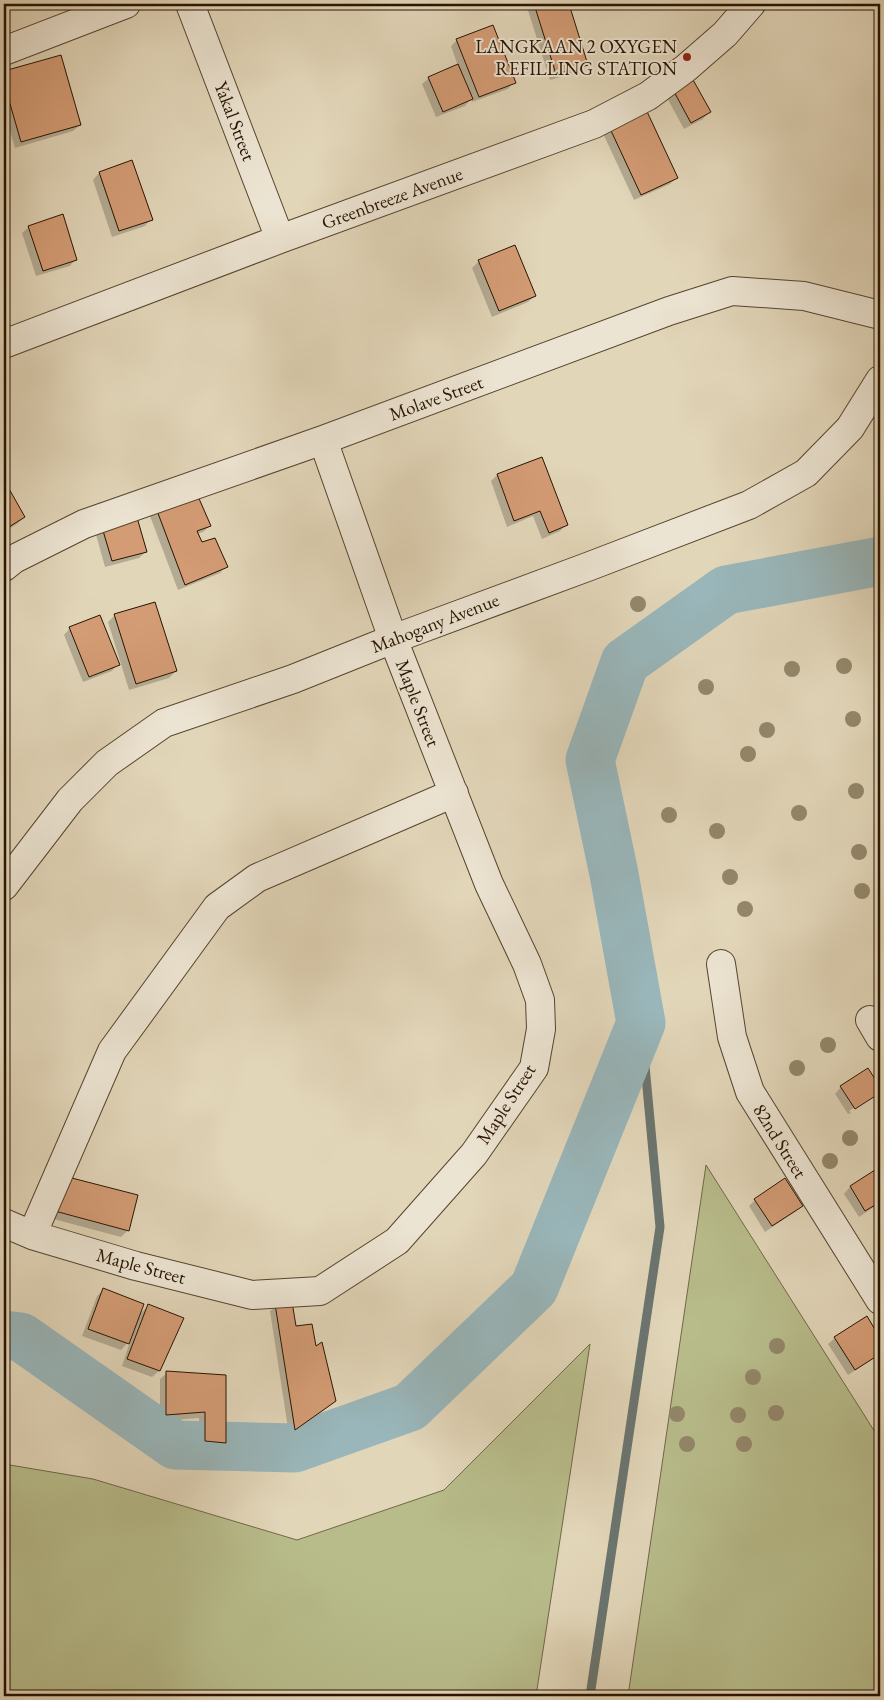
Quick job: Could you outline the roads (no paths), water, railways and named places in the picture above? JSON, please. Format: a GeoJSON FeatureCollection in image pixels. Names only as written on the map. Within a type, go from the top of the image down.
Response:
{"type":"FeatureCollection","features":[{"type":"Feature","properties":{"kind":"street"},"geometry":{"type":"LineString","coordinates":[[4,51],[126,4]]}},
{"type":"Feature","properties":{"kind":"street","name":"Yakal Street"},"geometry":{"type":"LineString","coordinates":[[190,4],[280,239]]}},
{"type":"Feature","properties":{"kind":"street","name":"Greenbreeze Avenue"},"geometry":{"type":"LineString","coordinates":[[4,344],[280,239],[594,124],[648,96],[686,68],[725,34],[751,4]]}},
{"type":"Feature","properties":{"kind":"street","name":"Molave Street"},"geometry":{"type":"LineString","coordinates":[[4,567],[14,559],[84,524],[323,440],[669,311],[732,291],[804,296],[880,315]]}},
{"type":"Feature","properties":{"kind":"street","name":"Mahogany Avenue"},"geometry":{"type":"LineString","coordinates":[[4,886],[70,800],[107,763],[164,723],[293,679],[393,639],[749,505],[806,473],[850,428],[880,380]]}},
{"type":"Feature","properties":{"kind":"street","name":"Maple Street"},"geometry":{"type":"LineString","coordinates":[[4,1223],[32,1235],[136,1266],[252,1295],[320,1291],[397,1241],[474,1154],[534,1068],[541,1029],[540,1000],[527,964],[489,884],[393,639],[323,440]]}},
{"type":"Feature","properties":{"kind":"street"},"geometry":{"type":"LineString","coordinates":[[32,1235],[112,1051],[217,906],[257,878],[454,793]]}},
{"type":"Feature","properties":{"kind":"street","name":"82nd Street"},"geometry":{"type":"LineString","coordinates":[[721,964],[732,1037],[750,1092],[880,1300]]}},
{"type":"Feature","properties":{"kind":"waterway"},"geometry":{"type":"LineString","coordinates":[[4,1335],[21,1337],[175,1445],[295,1448],[410,1407],[534,1288],[641,1023],[614,874],[590,760],[625,662],[726,590],[880,561]]}},
{"type":"Feature","properties":{"kind":"waterway"},"geometry":{"type":"LineString","coordinates":[[590,1696],[660,1227],[641,1023]]}},
{"type":"Feature","properties":{"kind":"place","name":"LANGKAAN 2 OXYGEN REFILLING STATION"},"geometry":{"type":"Point","coordinates":[687,57]}}]}
